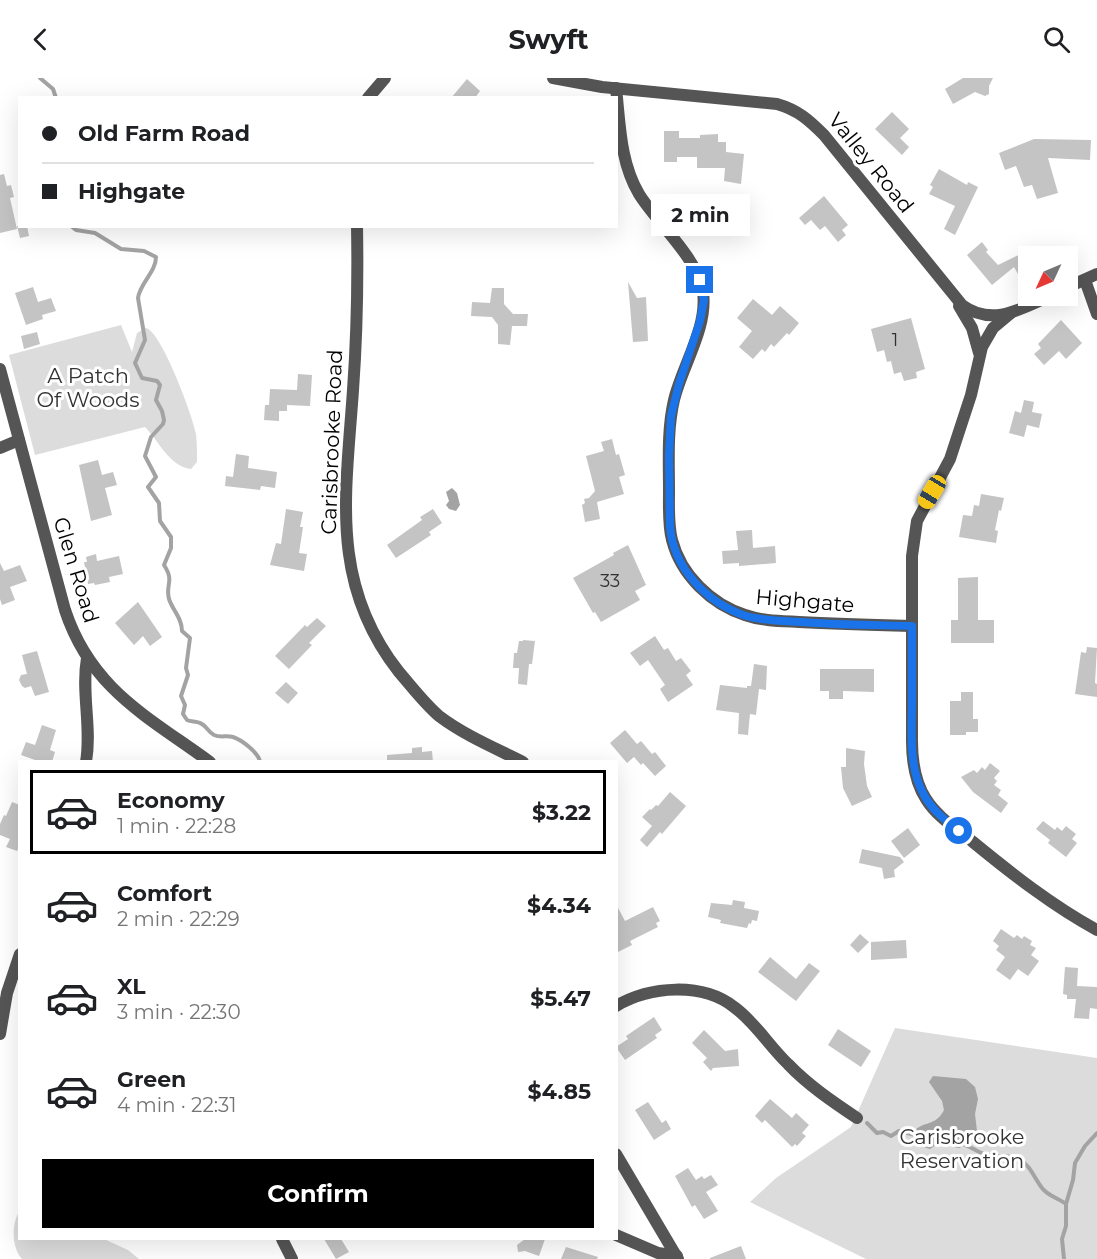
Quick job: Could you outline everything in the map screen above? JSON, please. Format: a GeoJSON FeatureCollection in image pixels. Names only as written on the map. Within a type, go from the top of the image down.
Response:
{"type":"FeatureCollection","features":[{"type":"Feature","properties":{"kind":"street"},"geometry":{"type":"LineString","coordinates":[[370,96],[385,78]]}},
{"type":"Feature","properties":{"kind":"street","name":"Valley Road"},"geometry":{"type":"LineString","coordinates":[[553,78],[616,88],[777,104],[803,114],[824,135],[955,300],[968,310],[984,315],[1000,316],[1027,306]]}},
{"type":"Feature","properties":{"kind":"street","name":"Highgate"},"geometry":{"type":"LineString","coordinates":[[616,88],[617,96]]}},
{"type":"Feature","properties":{"kind":"street","name":"Highgate"},"geometry":{"type":"LineString","coordinates":[[618,104],[624,153],[630,177],[648,207],[677,243],[698,276],[703,290],[700,321],[675,396],[670,432],[670,532],[682,564],[697,585],[712,598],[734,611],[751,617],[836,624],[912,626]]}},
{"type":"Feature","properties":{"kind":"street","name":"Carisbrooke Road"},"geometry":{"type":"LineString","coordinates":[[357,228],[356,335],[345,509],[348,551],[360,604],[385,652],[408,683],[432,709],[458,728],[519,760]]}},
{"type":"Feature","properties":{"kind":"street"},"geometry":{"type":"LineString","coordinates":[[1078,283],[1097,274]]}},
{"type":"Feature","properties":{"kind":"street"},"geometry":{"type":"LineString","coordinates":[[1085,280],[1097,314]]}},
{"type":"Feature","properties":{"kind":"street"},"geometry":{"type":"LineString","coordinates":[[955,300],[974,333],[979,356]]}},
{"type":"Feature","properties":{"kind":"street"},"geometry":{"type":"LineString","coordinates":[[1011,313],[988,335],[979,356],[973,386],[950,459],[920,512],[915,526],[912,556],[912,748],[916,777],[924,796],[944,819],[1056,905],[1097,930]]}},
{"type":"Feature","properties":{"kind":"street","name":"Glen Road"},"geometry":{"type":"LineString","coordinates":[[0,369],[65,610],[75,637],[103,680],[121,697],[207,760]]}},
{"type":"Feature","properties":{"kind":"street"},"geometry":{"type":"LineString","coordinates":[[0,448],[19,440]]}},
{"type":"Feature","properties":{"kind":"street"},"geometry":{"type":"LineString","coordinates":[[86,760],[87,658]]}},
{"type":"Feature","properties":{"kind":"street"},"geometry":{"type":"LineString","coordinates":[[0,1034],[7,993],[18,960]]}},
{"type":"Feature","properties":{"kind":"street"},"geometry":{"type":"LineString","coordinates":[[618,1005],[640,994],[670,989],[691,991],[724,1000],[744,1016],[795,1071],[857,1118]]}},
{"type":"Feature","properties":{"kind":"street"},"geometry":{"type":"LineString","coordinates":[[618,1157],[677,1258]]}},
{"type":"Feature","properties":{"kind":"street"},"geometry":{"type":"LineString","coordinates":[[618,1236],[658,1253],[677,1258]]}},
{"type":"Feature","properties":{"kind":"street"},"geometry":{"type":"LineString","coordinates":[[282,1240],[292,1259]]}},
{"type":"Feature","properties":{"kind":"green space","name":"A Patch Of Woods"},"geometry":{"type":"Polygon","coordinates":[[[121,325],[132,352],[137,333],[146,328],[160,343],[168,358],[183,393],[196,434],[197,462],[191,469],[183,467],[170,458],[145,427],[35,455],[9,355],[121,325]]]}},
{"type":"Feature","properties":{"kind":"green space","name":"Carisbrooke Reservation"},"geometry":{"type":"Polygon","coordinates":[[[895,1028],[1097,1058],[1097,1259],[866,1259],[750,1202],[776,1178],[851,1127],[895,1028]]]}},
{"type":"Feature","properties":{"kind":"green space"},"geometry":{"type":"Polygon","coordinates":[[[18,1214],[18,1240],[106,1240],[128,1250],[139,1259],[22,1259],[16,1249],[14,1236],[18,1214]]]}},
{"type":"Feature","properties":{"kind":"shaded area"},"geometry":{"type":"Polygon","coordinates":[[[452,488],[457,493],[460,505],[456,511],[449,509],[446,505],[449,501],[446,492],[452,488]]]}},
{"type":"Feature","properties":{"kind":"shaded area"},"geometry":{"type":"Polygon","coordinates":[[[933,1076],[966,1079],[975,1087],[978,1099],[975,1114],[977,1131],[975,1137],[965,1145],[959,1146],[947,1140],[930,1149],[923,1147],[917,1140],[915,1130],[938,1119],[944,1110],[942,1101],[929,1082],[933,1076]]]}},
{"type":"Feature","properties":{"kind":"building"},"geometry":{"type":"Polygon","coordinates":[[[963,78],[993,78],[989,86],[989,94],[985,96],[975,92],[953,104],[945,89],[963,78]]]}},
{"type":"Feature","properties":{"kind":"building"},"geometry":{"type":"Polygon","coordinates":[[[467,79],[480,91],[476,96],[453,96],[467,79]]]}},
{"type":"Feature","properties":{"kind":"building"},"geometry":{"type":"Polygon","coordinates":[[[892,112],[909,129],[900,138],[909,147],[902,155],[875,129],[892,112]]]}},
{"type":"Feature","properties":{"kind":"building"},"geometry":{"type":"Polygon","coordinates":[[[664,131],[679,131],[679,138],[700,138],[700,135],[718,134],[718,142],[726,142],[726,152],[744,154],[741,184],[724,181],[725,168],[697,168],[697,157],[677,157],[677,162],[664,162],[664,131]]]}},
{"type":"Feature","properties":{"kind":"building"},"geometry":{"type":"Polygon","coordinates":[[[1034,139],[1091,140],[1090,160],[1048,158],[1058,193],[1037,199],[1032,185],[1024,187],[1016,166],[1005,170],[999,153],[1034,139]]]}},
{"type":"Feature","properties":{"kind":"building"},"geometry":{"type":"Polygon","coordinates":[[[939,169],[967,185],[968,182],[978,187],[955,235],[944,229],[955,206],[929,194],[933,187],[930,185],[939,169]]]}},
{"type":"Feature","properties":{"kind":"building"},"geometry":{"type":"Polygon","coordinates":[[[4,174],[7,186],[11,185],[14,197],[10,198],[17,229],[0,233],[0,175],[4,174]]]}},
{"type":"Feature","properties":{"kind":"building"},"geometry":{"type":"Polygon","coordinates":[[[824,196],[848,225],[842,230],[846,235],[838,242],[825,226],[820,230],[811,220],[805,225],[799,218],[824,196]]]}},
{"type":"Feature","properties":{"kind":"building"},"geometry":{"type":"Polygon","coordinates":[[[17,226],[27,228],[29,236],[20,238],[17,226]]]}},
{"type":"Feature","properties":{"kind":"building"},"geometry":{"type":"Polygon","coordinates":[[[982,242],[988,250],[986,252],[998,265],[1018,255],[1018,274],[1014,267],[992,285],[967,255],[982,242]]]}},
{"type":"Feature","properties":{"kind":"building"},"geometry":{"type":"Polygon","coordinates":[[[628,282],[637,298],[646,297],[648,341],[633,342],[628,282]]]}},
{"type":"Feature","properties":{"kind":"building"},"geometry":{"type":"Polygon","coordinates":[[[33,287],[38,302],[51,298],[56,311],[42,315],[43,319],[26,325],[15,293],[33,287]]]}},
{"type":"Feature","properties":{"kind":"building"},"geometry":{"type":"Polygon","coordinates":[[[492,288],[504,288],[504,304],[513,314],[528,314],[527,326],[512,326],[510,345],[498,344],[498,325],[492,317],[471,316],[472,302],[490,303],[492,288]]]}},
{"type":"Feature","properties":{"kind":"building"},"geometry":{"type":"Polygon","coordinates":[[[753,299],[772,315],[780,306],[799,323],[774,347],[771,344],[765,352],[762,349],[753,359],[739,347],[752,331],[737,318],[753,299]]]}},
{"type":"Feature","properties":{"kind":"building"},"geometry":{"type":"Polygon","coordinates":[[[911,318],[925,369],[916,372],[917,378],[904,381],[901,372],[894,374],[891,361],[887,362],[884,350],[877,352],[871,329],[911,318]]]}},
{"type":"Feature","properties":{"kind":"building"},"geometry":{"type":"Polygon","coordinates":[[[1061,320],[1082,343],[1066,359],[1059,351],[1044,365],[1034,354],[1041,348],[1038,344],[1061,320]]]}},
{"type":"Feature","properties":{"kind":"building"},"geometry":{"type":"Polygon","coordinates":[[[37,332],[40,344],[24,349],[21,336],[37,332]]]}},
{"type":"Feature","properties":{"kind":"building"},"geometry":{"type":"Polygon","coordinates":[[[298,374],[312,375],[310,406],[287,405],[287,411],[279,411],[279,421],[264,420],[265,405],[269,405],[270,389],[297,390],[298,374]]]}},
{"type":"Feature","properties":{"kind":"building"},"geometry":{"type":"Polygon","coordinates":[[[1024,400],[1034,402],[1032,412],[1042,414],[1039,428],[1027,425],[1024,437],[1009,433],[1015,411],[1021,413],[1024,400]]]}},
{"type":"Feature","properties":{"kind":"building"},"geometry":{"type":"Polygon","coordinates":[[[612,439],[625,475],[619,477],[624,494],[597,502],[600,519],[585,522],[582,505],[585,503],[584,499],[589,498],[595,491],[586,456],[604,451],[601,442],[612,439]]]}},
{"type":"Feature","properties":{"kind":"building"},"geometry":{"type":"Polygon","coordinates":[[[236,454],[249,456],[248,468],[277,472],[275,488],[261,486],[260,490],[225,486],[226,476],[233,477],[236,454]]]}},
{"type":"Feature","properties":{"kind":"building"},"geometry":{"type":"Polygon","coordinates":[[[98,460],[102,475],[113,472],[117,485],[105,488],[112,515],[91,521],[79,465],[98,460]]]}},
{"type":"Feature","properties":{"kind":"building"},"geometry":{"type":"Polygon","coordinates":[[[981,494],[1004,498],[995,530],[998,531],[996,543],[959,537],[963,515],[972,516],[974,505],[979,506],[981,494]]]}},
{"type":"Feature","properties":{"kind":"building"},"geometry":{"type":"Polygon","coordinates":[[[286,509],[303,512],[299,553],[307,554],[304,571],[270,565],[276,543],[281,544],[286,509]]]}},
{"type":"Feature","properties":{"kind":"building"},"geometry":{"type":"Polygon","coordinates":[[[433,509],[442,523],[429,532],[431,535],[396,558],[387,545],[422,520],[420,517],[433,509]]]}},
{"type":"Feature","properties":{"kind":"building"},"geometry":{"type":"Polygon","coordinates":[[[752,530],[753,548],[775,546],[776,563],[739,566],[739,563],[723,564],[722,551],[738,550],[736,531],[752,530]]]}},
{"type":"Feature","properties":{"kind":"building"},"geometry":{"type":"Polygon","coordinates":[[[628,545],[646,585],[635,591],[640,600],[601,622],[595,612],[593,613],[573,578],[628,545]]]}},
{"type":"Feature","properties":{"kind":"building"},"geometry":{"type":"Polygon","coordinates":[[[96,554],[97,561],[119,556],[123,574],[109,577],[110,582],[88,584],[84,562],[87,562],[86,557],[96,554]]]}},
{"type":"Feature","properties":{"kind":"building"},"geometry":{"type":"Polygon","coordinates":[[[0,563],[4,571],[20,565],[27,581],[10,587],[15,600],[2,605],[0,599],[0,563]]]}},
{"type":"Feature","properties":{"kind":"building"},"geometry":{"type":"Polygon","coordinates":[[[978,577],[978,620],[994,620],[994,643],[951,643],[951,620],[958,620],[958,578],[978,577]]]}},
{"type":"Feature","properties":{"kind":"building"},"geometry":{"type":"Polygon","coordinates":[[[138,602],[162,637],[150,646],[143,636],[134,645],[115,623],[138,602]]]}},
{"type":"Feature","properties":{"kind":"building"},"geometry":{"type":"Polygon","coordinates":[[[317,618],[326,626],[289,669],[275,656],[305,625],[307,627],[317,618]]]}},
{"type":"Feature","properties":{"kind":"building"},"geometry":{"type":"Polygon","coordinates":[[[655,636],[664,650],[668,648],[676,661],[681,658],[691,671],[686,675],[693,685],[668,702],[660,689],[665,685],[648,660],[640,666],[630,653],[655,636]]]}},
{"type":"Feature","properties":{"kind":"building"},"geometry":{"type":"Polygon","coordinates":[[[519,641],[535,641],[527,685],[518,684],[519,668],[513,668],[514,653],[517,653],[519,641]]]}},
{"type":"Feature","properties":{"kind":"building"},"geometry":{"type":"Polygon","coordinates":[[[1087,647],[1097,648],[1095,683],[1097,684],[1097,697],[1075,694],[1081,652],[1086,653],[1087,647]]]}},
{"type":"Feature","properties":{"kind":"building"},"geometry":{"type":"Polygon","coordinates":[[[37,651],[49,692],[35,696],[31,686],[25,688],[19,680],[21,675],[27,674],[22,655],[37,651]]]}},
{"type":"Feature","properties":{"kind":"building"},"geometry":{"type":"Polygon","coordinates":[[[754,664],[767,666],[766,690],[759,689],[756,715],[750,714],[748,735],[738,734],[739,713],[716,710],[720,685],[747,688],[751,686],[754,664]]]}},
{"type":"Feature","properties":{"kind":"building"},"geometry":{"type":"Polygon","coordinates":[[[820,669],[874,669],[874,692],[843,691],[843,699],[829,699],[829,691],[820,691],[820,669]]]}},
{"type":"Feature","properties":{"kind":"building"},"geometry":{"type":"Polygon","coordinates":[[[286,682],[298,693],[288,704],[275,693],[286,682]]]}},
{"type":"Feature","properties":{"kind":"building"},"geometry":{"type":"Polygon","coordinates":[[[961,692],[973,692],[973,719],[978,719],[978,732],[950,735],[950,701],[961,701],[961,692]]]}},
{"type":"Feature","properties":{"kind":"building"},"geometry":{"type":"Polygon","coordinates":[[[42,725],[56,730],[50,750],[55,752],[53,760],[35,760],[21,755],[26,742],[35,745],[42,725]]]}},
{"type":"Feature","properties":{"kind":"building"},"geometry":{"type":"Polygon","coordinates":[[[625,730],[637,744],[641,741],[652,754],[655,752],[666,766],[655,776],[634,757],[627,763],[610,743],[625,730]]]}},
{"type":"Feature","properties":{"kind":"building"},"geometry":{"type":"Polygon","coordinates":[[[422,747],[422,752],[432,751],[433,760],[387,760],[387,755],[412,753],[412,748],[422,747]]]}},
{"type":"Feature","properties":{"kind":"building"},"geometry":{"type":"Polygon","coordinates":[[[846,748],[865,751],[867,786],[872,797],[852,806],[843,788],[841,767],[846,767],[846,748]]]}},
{"type":"Feature","properties":{"kind":"building"},"geometry":{"type":"Polygon","coordinates":[[[990,763],[1000,771],[994,778],[997,781],[994,785],[1001,790],[998,795],[1008,803],[1001,813],[973,792],[961,777],[974,770],[977,773],[982,767],[985,770],[990,763]]]}},
{"type":"Feature","properties":{"kind":"building"},"geometry":{"type":"Polygon","coordinates":[[[670,792],[686,806],[662,834],[660,832],[647,847],[640,840],[652,826],[642,817],[650,809],[658,806],[670,792]]]}},
{"type":"Feature","properties":{"kind":"building"},"geometry":{"type":"Polygon","coordinates":[[[12,802],[18,804],[17,851],[6,847],[10,839],[0,835],[0,824],[4,815],[6,816],[12,802]]]}},
{"type":"Feature","properties":{"kind":"building"},"geometry":{"type":"Polygon","coordinates":[[[1043,821],[1055,830],[1057,827],[1062,831],[1066,826],[1076,834],[1072,839],[1077,843],[1066,857],[1048,843],[1050,840],[1036,829],[1043,821]]]}},
{"type":"Feature","properties":{"kind":"building"},"geometry":{"type":"Polygon","coordinates":[[[908,828],[920,845],[904,858],[891,841],[908,828]]]}},
{"type":"Feature","properties":{"kind":"building"},"geometry":{"type":"Polygon","coordinates":[[[862,849],[900,857],[904,862],[894,870],[895,877],[884,879],[882,868],[859,863],[862,849]]]}},
{"type":"Feature","properties":{"kind":"building"},"geometry":{"type":"Polygon","coordinates":[[[733,900],[745,902],[744,908],[759,911],[757,921],[752,920],[747,928],[720,923],[721,920],[708,917],[711,903],[732,905],[733,900]]]}},
{"type":"Feature","properties":{"kind":"building"},"geometry":{"type":"Polygon","coordinates":[[[653,907],[660,921],[656,923],[658,927],[630,941],[632,945],[618,952],[618,908],[625,921],[653,907]]]}},
{"type":"Feature","properties":{"kind":"building"},"geometry":{"type":"Polygon","coordinates":[[[1001,929],[1014,938],[1017,935],[1022,939],[1024,936],[1032,941],[1030,945],[1036,948],[1031,955],[1039,961],[1028,976],[1018,969],[1010,980],[996,970],[1005,957],[996,950],[999,946],[993,941],[1001,929]]]}},
{"type":"Feature","properties":{"kind":"building"},"geometry":{"type":"Polygon","coordinates":[[[860,934],[869,942],[858,953],[850,945],[860,934]]]}},
{"type":"Feature","properties":{"kind":"building"},"geometry":{"type":"Polygon","coordinates":[[[906,940],[907,958],[871,960],[871,942],[906,940]]]}},
{"type":"Feature","properties":{"kind":"building"},"geometry":{"type":"Polygon","coordinates":[[[770,957],[796,979],[809,963],[820,971],[796,1001],[758,972],[770,957]]]}},
{"type":"Feature","properties":{"kind":"building"},"geometry":{"type":"Polygon","coordinates":[[[1065,967],[1078,968],[1077,986],[1097,987],[1097,1009],[1090,1008],[1089,1019],[1074,1018],[1076,999],[1067,999],[1067,995],[1063,994],[1065,967]]]}},
{"type":"Feature","properties":{"kind":"building"},"geometry":{"type":"Polygon","coordinates":[[[654,1017],[662,1030],[655,1035],[657,1038],[625,1060],[618,1050],[618,1046],[628,1039],[626,1036],[654,1017]]]}},
{"type":"Feature","properties":{"kind":"building"},"geometry":{"type":"Polygon","coordinates":[[[838,1029],[871,1051],[861,1067],[828,1045],[838,1029]]]}},
{"type":"Feature","properties":{"kind":"building"},"geometry":{"type":"Polygon","coordinates":[[[704,1030],[725,1051],[738,1049],[739,1066],[713,1068],[711,1071],[703,1062],[707,1058],[692,1043],[704,1030]]]}},
{"type":"Feature","properties":{"kind":"building"},"geometry":{"type":"Polygon","coordinates":[[[770,1099],[792,1118],[796,1113],[809,1125],[802,1133],[806,1136],[797,1146],[795,1144],[792,1147],[765,1120],[762,1123],[755,1116],[770,1099]]]}},
{"type":"Feature","properties":{"kind":"building"},"geometry":{"type":"Polygon","coordinates":[[[648,1102],[662,1123],[666,1120],[671,1129],[654,1140],[635,1110],[648,1102]]]}},
{"type":"Feature","properties":{"kind":"building"},"geometry":{"type":"Polygon","coordinates":[[[688,1168],[696,1180],[702,1176],[704,1179],[711,1175],[718,1185],[706,1192],[718,1211],[704,1219],[695,1205],[692,1207],[675,1176],[688,1168]]]}},
{"type":"Feature","properties":{"kind":"building"},"geometry":{"type":"Polygon","coordinates":[[[325,1240],[342,1240],[349,1252],[336,1259],[325,1240]]]}},
{"type":"Feature","properties":{"kind":"building"},"geometry":{"type":"Polygon","coordinates":[[[524,1240],[545,1240],[539,1256],[525,1251],[518,1252],[517,1245],[524,1240]]]}},
{"type":"Feature","properties":{"kind":"building"},"geometry":{"type":"Polygon","coordinates":[[[741,1246],[746,1259],[710,1259],[710,1258],[741,1246]]]}},
{"type":"Feature","properties":{"kind":"building"},"geometry":{"type":"Polygon","coordinates":[[[566,1247],[598,1257],[597,1259],[561,1259],[566,1247]]]}},
{"type":"Feature","properties":{"kind":"waterway"},"geometry":{"type":"LineString","coordinates":[[40,78],[53,89],[55,96]]}},
{"type":"Feature","properties":{"kind":"waterway"},"geometry":{"type":"LineString","coordinates":[[74,228],[95,233],[121,249],[144,251],[156,257],[138,298],[145,340],[135,363],[142,378],[157,381],[160,385],[156,400],[164,420],[151,437],[145,456],[156,477],[148,487],[159,503],[160,521],[171,537],[171,548],[164,565],[169,575],[169,599],[181,622],[182,631],[190,638],[186,668],[188,675],[181,696],[185,705],[183,714],[187,720],[202,724],[214,735],[233,737],[241,741],[260,760]]}},
{"type":"Feature","properties":{"kind":"waterway"},"geometry":{"type":"LineString","coordinates":[[867,1123],[877,1133],[883,1132],[891,1136],[899,1131],[920,1136]]}},
{"type":"Feature","properties":{"kind":"waterway"},"geometry":{"type":"LineString","coordinates":[[1064,1259],[1062,1239],[1066,1226],[1066,1204],[1075,1163],[1085,1146],[1097,1133]]}},
{"type":"Feature","properties":{"kind":"waterway"},"geometry":{"type":"LineString","coordinates":[[938,1141],[959,1146]]}},
{"type":"Feature","properties":{"kind":"waterway"},"geometry":{"type":"LineString","coordinates":[[965,1145],[991,1156],[1011,1156],[1019,1159],[1044,1191],[1066,1204]]}},
{"type":"Feature","properties":{"kind":"route"},"geometry":{"type":"LineString","coordinates":[[700,280],[703,295],[702,316],[675,396],[670,425],[670,526],[679,558],[688,574],[702,590],[723,605],[746,616],[764,620],[912,626],[912,756],[915,771],[927,801],[959,831]]}}]}
